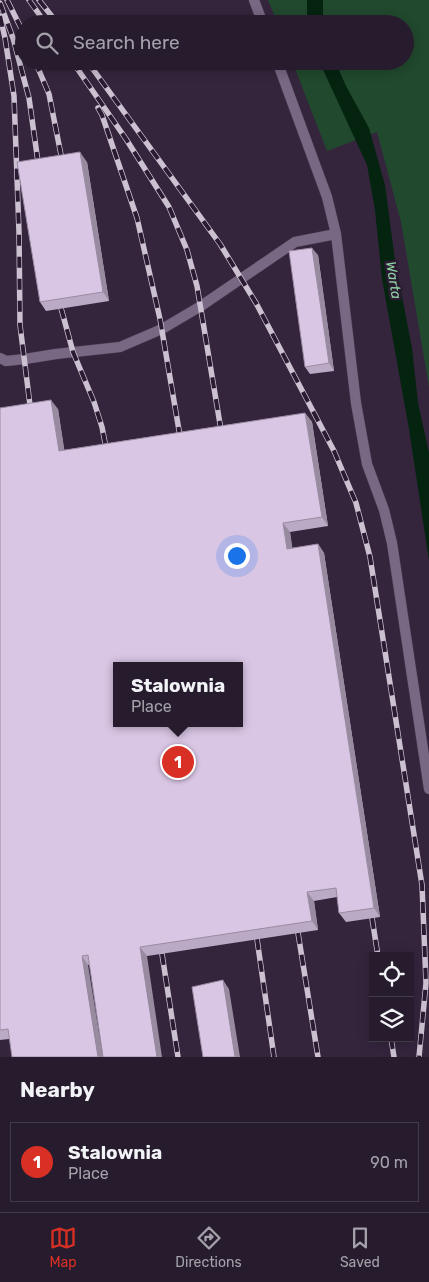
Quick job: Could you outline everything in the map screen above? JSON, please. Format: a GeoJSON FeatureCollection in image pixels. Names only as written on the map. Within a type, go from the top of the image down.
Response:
{"type":"FeatureCollection","features":[{"type":"Feature","properties":{"kind":"lane"},"geometry":{"type":"LineString","coordinates":[[254,0],[260,15]]}},
{"type":"Feature","properties":{"kind":"lane"},"geometry":{"type":"LineString","coordinates":[[280,70],[328,197],[336,234],[356,403],[367,464],[384,510],[392,543],[429,789]]}},
{"type":"Feature","properties":{"kind":"lane"},"geometry":{"type":"LineString","coordinates":[[0,358],[6,361],[120,347],[162,329],[200,306],[295,242],[336,234]]}},
{"type":"Feature","properties":{"kind":"shaded area"},"geometry":{"type":"Polygon","coordinates":[[[268,0],[429,0],[429,387],[401,222],[377,132],[327,151],[296,70],[414,70],[414,15],[274,15],[268,0]]]}},
{"type":"Feature","properties":{"kind":"water"},"geometry":{"type":"Polygon","coordinates":[[[307,0],[323,0],[323,15],[307,15],[307,0]]]}},
{"type":"Feature","properties":{"kind":"water","name":"Warta"},"geometry":{"type":"Polygon","coordinates":[[[323,70],[339,70],[369,128],[385,185],[395,260],[412,348],[418,403],[429,453],[429,561],[409,429],[382,279],[375,210],[367,165],[323,70]]]}},
{"type":"Feature","properties":{"kind":"building"},"geometry":{"type":"Polygon","coordinates":[[[80,152],[103,292],[40,302],[17,162],[80,152]]]}},
{"type":"Feature","properties":{"kind":"building"},"geometry":{"type":"Polygon","coordinates":[[[312,248],[329,363],[305,367],[289,251],[312,248]]]}},
{"type":"Feature","properties":{"kind":"building"},"geometry":{"type":"Polygon","coordinates":[[[51,400],[59,451],[305,413],[322,517],[283,523],[287,549],[318,544],[374,908],[339,913],[336,888],[307,892],[312,921],[140,947],[157,1057],[103,1057],[88,955],[82,956],[98,1057],[12,1057],[8,1029],[0,1030],[0,408],[51,400]]]}},
{"type":"Feature","properties":{"kind":"building"},"geometry":{"type":"Polygon","coordinates":[[[223,980],[235,1057],[203,1057],[192,987],[223,980]]]}},
{"type":"Feature","properties":{"kind":"railway"},"geometry":{"type":"LineString","coordinates":[[7,0],[15,16]]}},
{"type":"Feature","properties":{"kind":"railway"},"geometry":{"type":"LineString","coordinates":[[29,0],[40,15]]}},
{"type":"Feature","properties":{"kind":"railway"},"geometry":{"type":"LineString","coordinates":[[39,0],[51,15]]}},
{"type":"Feature","properties":{"kind":"railway"},"geometry":{"type":"LineString","coordinates":[[0,3],[15,46]]}},
{"type":"Feature","properties":{"kind":"railway"},"geometry":{"type":"LineString","coordinates":[[0,16],[14,96],[20,325],[31,413]]}},
{"type":"Feature","properties":{"kind":"railway"},"geometry":{"type":"LineString","coordinates":[[22,70],[29,98],[39,169]]}},
{"type":"Feature","properties":{"kind":"railway"},"geometry":{"type":"LineString","coordinates":[[39,70],[49,94],[63,165]]}},
{"type":"Feature","properties":{"kind":"railway"},"geometry":{"type":"LineString","coordinates":[[78,70],[126,139],[169,207],[187,250],[197,286],[222,436]]}},
{"type":"Feature","properties":{"kind":"railway"},"geometry":{"type":"LineString","coordinates":[[94,70],[220,244],[256,303],[334,451],[356,503],[370,557],[422,885],[426,983],[419,1057]]}},
{"type":"Feature","properties":{"kind":"railway"},"geometry":{"type":"LineString","coordinates":[[98,108],[137,218],[160,319],[181,442]]}},
{"type":"Feature","properties":{"kind":"railway"},"geometry":{"type":"LineString","coordinates":[[61,308],[73,352],[94,402],[102,427],[107,453]]}},
{"type":"Feature","properties":{"kind":"railway"},"geometry":{"type":"LineString","coordinates":[[372,918],[377,952]]}},
{"type":"Feature","properties":{"kind":"railway"},"geometry":{"type":"LineString","coordinates":[[298,933],[318,1057]]}},
{"type":"Feature","properties":{"kind":"railway"},"geometry":{"type":"LineString","coordinates":[[257,939],[274,1057]]}},
{"type":"Feature","properties":{"kind":"railway"},"geometry":{"type":"LineString","coordinates":[[162,954],[178,1057]]}},
{"type":"Feature","properties":{"kind":"railway"},"geometry":{"type":"LineString","coordinates":[[392,1042],[394,1057]]}},
{"type":"Feature","properties":{"kind":"place","name":"Stalownia"},"geometry":{"type":"Point","coordinates":[178,762]}}]}
